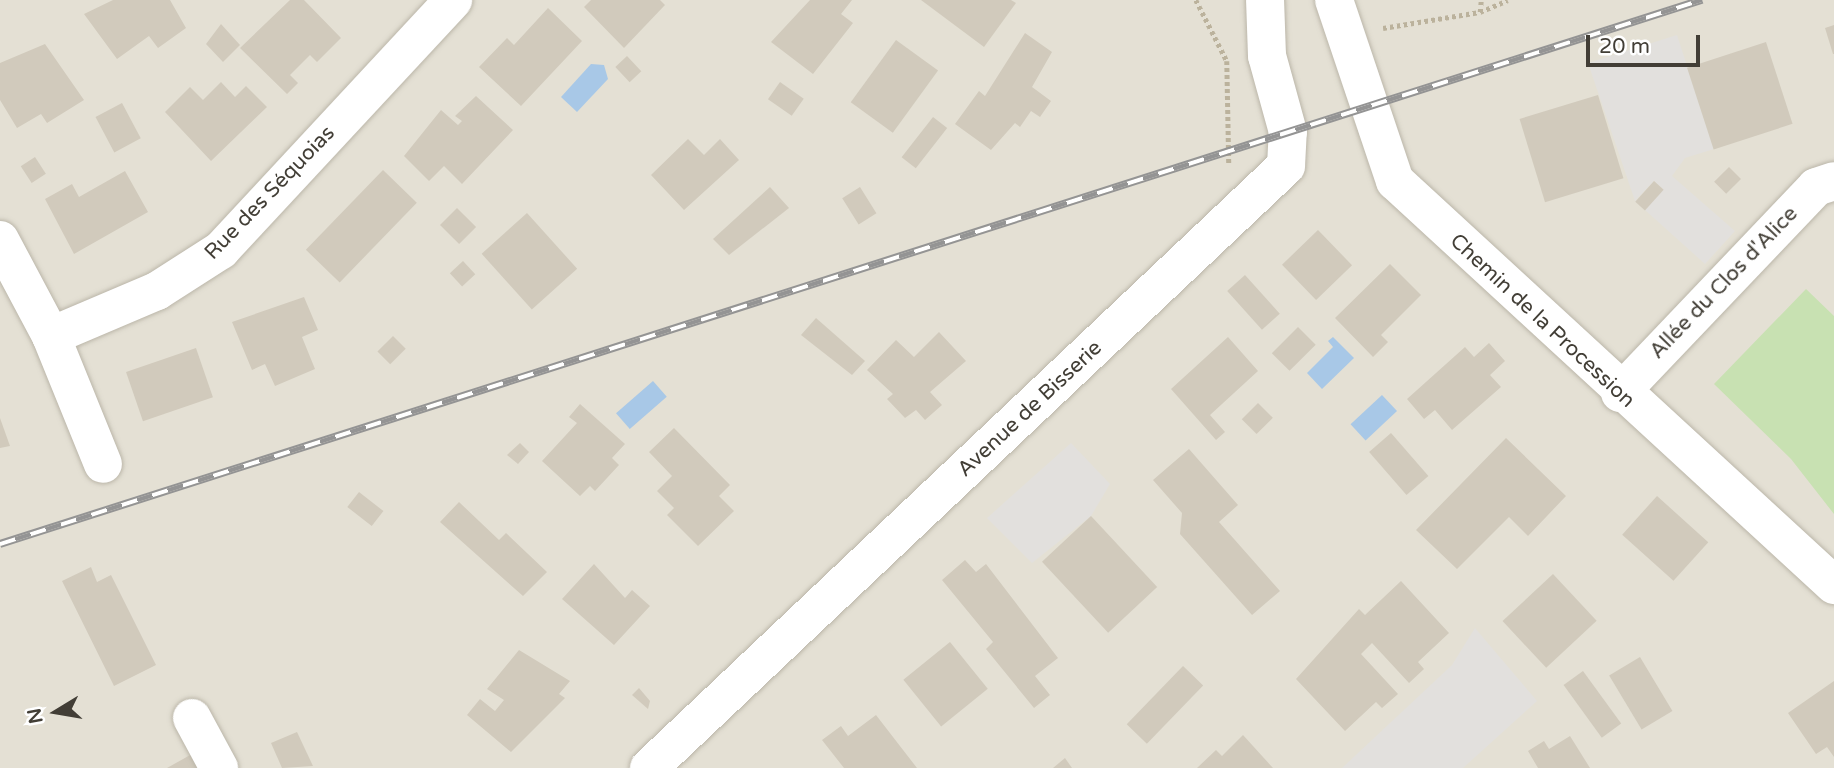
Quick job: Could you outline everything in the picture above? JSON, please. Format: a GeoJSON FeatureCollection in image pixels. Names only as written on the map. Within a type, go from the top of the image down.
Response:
{"type":"FeatureCollection","features":[{"type":"Feature","properties":{"kind":"street","name":"Rue des Séquoias"},"geometry":{"type":"LineString","coordinates":[[51,336],[157,291],[221,250],[453,0]]}},
{"type":"Feature","properties":{"kind":"street","name":"Avenue de Bisserie"},"geometry":{"type":"LineString","coordinates":[[649,768],[1286,166],[1288,132],[1267,57],[1265,0]]}},
{"type":"Feature","properties":{"kind":"street","name":"Chemin de la Procession"},"geometry":{"type":"LineString","coordinates":[[1334,0],[1395,181],[1620,393],[1834,585]]}},
{"type":"Feature","properties":{"kind":"street","name":"Allée du Clos d'Alice"},"geometry":{"type":"LineString","coordinates":[[1620,393],[1816,187],[1834,181]]}},
{"type":"Feature","properties":{"kind":"street"},"geometry":{"type":"LineString","coordinates":[[0,240],[14,299],[51,336],[103,464]]}},
{"type":"Feature","properties":{"kind":"street"},"geometry":{"type":"LineString","coordinates":[[192,718],[219,768]]}},
{"type":"Feature","properties":{"kind":"path"},"geometry":{"type":"LineString","coordinates":[[1196,0],[1227,61]]}},
{"type":"Feature","properties":{"kind":"path"},"geometry":{"type":"LineString","coordinates":[[1481,0],[1480,12],[1508,0]]}},
{"type":"Feature","properties":{"kind":"shaded area"},"geometry":{"type":"Polygon","coordinates":[[[0,0],[1834,0],[1834,768],[0,768],[0,0]]]}},
{"type":"Feature","properties":{"kind":"shaded area"},"geometry":{"type":"Polygon","coordinates":[[[1677,35],[1714,149],[1685,158],[1672,176],[1735,231],[1705,264],[1645,210],[1663,189],[1654,181],[1635,201],[1588,63],[1677,35]]]}},
{"type":"Feature","properties":{"kind":"shaded area"},"geometry":{"type":"Polygon","coordinates":[[[1071,443],[1110,484],[1091,516],[1032,563],[987,518],[1071,443]]]}},
{"type":"Feature","properties":{"kind":"shaded area"},"geometry":{"type":"Polygon","coordinates":[[[1475,628],[1537,701],[1463,768],[1342,768],[1452,665],[1475,628]]]}},
{"type":"Feature","properties":{"kind":"green space"},"geometry":{"type":"Polygon","coordinates":[[[1806,289],[1834,316],[1834,514],[1791,459],[1714,384],[1806,289]]]}},
{"type":"Feature","properties":{"kind":"water"},"geometry":{"type":"Polygon","coordinates":[[[591,64],[604,65],[608,79],[577,112],[561,97],[591,64]]]}},
{"type":"Feature","properties":{"kind":"water"},"geometry":{"type":"Polygon","coordinates":[[[1333,337],[1354,358],[1322,389],[1307,373],[1333,347],[1328,341],[1333,337]]]}},
{"type":"Feature","properties":{"kind":"water"},"geometry":{"type":"Polygon","coordinates":[[[653,381],[667,397],[630,429],[616,413],[653,381]]]}},
{"type":"Feature","properties":{"kind":"water"},"geometry":{"type":"Polygon","coordinates":[[[1382,395],[1397,411],[1366,440],[1351,424],[1382,395]]]}},
{"type":"Feature","properties":{"kind":"building"},"geometry":{"type":"Polygon","coordinates":[[[113,0],[170,0],[186,28],[158,48],[149,36],[117,59],[84,14],[113,0]]]}},
{"type":"Feature","properties":{"kind":"building"},"geometry":{"type":"Polygon","coordinates":[[[290,0],[304,0],[341,38],[317,62],[310,55],[290,75],[298,83],[287,94],[240,48],[290,0]]]}},
{"type":"Feature","properties":{"kind":"building"},"geometry":{"type":"Polygon","coordinates":[[[591,0],[660,0],[665,5],[624,48],[584,7],[591,0]]]}},
{"type":"Feature","properties":{"kind":"building"},"geometry":{"type":"Polygon","coordinates":[[[810,0],[852,0],[841,14],[853,23],[813,74],[771,42],[810,0]]]}},
{"type":"Feature","properties":{"kind":"building"},"geometry":{"type":"Polygon","coordinates":[[[921,0],[1011,0],[1016,3],[984,47],[921,0]]]}},
{"type":"Feature","properties":{"kind":"building"},"geometry":{"type":"Polygon","coordinates":[[[548,8],[582,41],[521,106],[479,67],[507,38],[514,45],[548,8]]]}},
{"type":"Feature","properties":{"kind":"building"},"geometry":{"type":"Polygon","coordinates":[[[221,24],[240,45],[223,62],[206,44],[221,24]]]}},
{"type":"Feature","properties":{"kind":"building"},"geometry":{"type":"Polygon","coordinates":[[[1834,25],[1834,54],[1833,54],[1825,28],[1834,25]]]}},
{"type":"Feature","properties":{"kind":"building"},"geometry":{"type":"Polygon","coordinates":[[[1025,33],[1052,52],[1032,87],[1051,101],[1040,117],[1031,111],[1020,127],[1015,123],[991,150],[955,124],[979,91],[985,96],[1025,33]]]}},
{"type":"Feature","properties":{"kind":"building"},"geometry":{"type":"Polygon","coordinates":[[[896,40],[938,71],[893,133],[851,102],[896,40]]]}},
{"type":"Feature","properties":{"kind":"building"},"geometry":{"type":"Polygon","coordinates":[[[1766,42],[1793,124],[1714,149],[1687,68],[1766,42]]]}},
{"type":"Feature","properties":{"kind":"building"},"geometry":{"type":"Polygon","coordinates":[[[45,44],[84,100],[47,123],[41,114],[17,128],[0,100],[0,63],[45,44]]]}},
{"type":"Feature","properties":{"kind":"building"},"geometry":{"type":"Polygon","coordinates":[[[627,56],[641,71],[630,82],[615,67],[627,56]]]}},
{"type":"Feature","properties":{"kind":"building"},"geometry":{"type":"Polygon","coordinates":[[[221,82],[235,97],[246,86],[267,107],[211,161],[165,112],[190,87],[203,100],[221,82]]]}},
{"type":"Feature","properties":{"kind":"building"},"geometry":{"type":"Polygon","coordinates":[[[780,82],[804,99],[792,116],[768,99],[780,82]]]}},
{"type":"Feature","properties":{"kind":"building"},"geometry":{"type":"Polygon","coordinates":[[[1598,95],[1623,178],[1545,202],[1520,119],[1598,95]]]}},
{"type":"Feature","properties":{"kind":"building"},"geometry":{"type":"Polygon","coordinates":[[[476,96],[513,130],[462,184],[444,166],[429,181],[404,156],[441,110],[458,125],[462,121],[455,116],[476,96]]]}},
{"type":"Feature","properties":{"kind":"building"},"geometry":{"type":"Polygon","coordinates":[[[122,103],[141,138],[114,152],[96,117],[122,103]]]}},
{"type":"Feature","properties":{"kind":"building"},"geometry":{"type":"Polygon","coordinates":[[[933,117],[947,128],[916,168],[902,157],[933,117]]]}},
{"type":"Feature","properties":{"kind":"building"},"geometry":{"type":"Polygon","coordinates":[[[688,139],[704,155],[720,139],[739,160],[684,210],[651,175],[688,139]]]}},
{"type":"Feature","properties":{"kind":"building"},"geometry":{"type":"Polygon","coordinates":[[[35,157],[46,174],[32,183],[21,166],[35,157]]]}},
{"type":"Feature","properties":{"kind":"building"},"geometry":{"type":"Polygon","coordinates":[[[1729,167],[1741,179],[1726,194],[1714,182],[1729,167]]]}},
{"type":"Feature","properties":{"kind":"building"},"geometry":{"type":"Polygon","coordinates":[[[383,170],[417,203],[340,282],[306,250],[383,170]]]}},
{"type":"Feature","properties":{"kind":"building"},"geometry":{"type":"Polygon","coordinates":[[[125,171],[148,212],[74,254],[45,199],[72,184],[79,197],[125,171]]]}},
{"type":"Feature","properties":{"kind":"building"},"geometry":{"type":"Polygon","coordinates":[[[1654,181],[1664,190],[1645,211],[1635,202],[1654,181]]]}},
{"type":"Feature","properties":{"kind":"building"},"geometry":{"type":"Polygon","coordinates":[[[770,187],[789,208],[729,255],[713,239],[770,187]]]}},
{"type":"Feature","properties":{"kind":"building"},"geometry":{"type":"Polygon","coordinates":[[[860,187],[876,213],[859,224],[842,198],[860,187]]]}},
{"type":"Feature","properties":{"kind":"building"},"geometry":{"type":"Polygon","coordinates":[[[457,208],[476,227],[459,244],[440,225],[457,208]]]}},
{"type":"Feature","properties":{"kind":"building"},"geometry":{"type":"Polygon","coordinates":[[[527,213],[577,269],[532,310],[482,254],[527,213]]]}},
{"type":"Feature","properties":{"kind":"building"},"geometry":{"type":"Polygon","coordinates":[[[1318,230],[1352,265],[1316,300],[1282,265],[1318,230]]]}},
{"type":"Feature","properties":{"kind":"building"},"geometry":{"type":"Polygon","coordinates":[[[463,261],[475,274],[462,286],[450,273],[463,261]]]}},
{"type":"Feature","properties":{"kind":"building"},"geometry":{"type":"Polygon","coordinates":[[[1390,264],[1421,295],[1381,335],[1388,342],[1373,357],[1335,318],[1390,264]]]}},
{"type":"Feature","properties":{"kind":"building"},"geometry":{"type":"Polygon","coordinates":[[[1245,275],[1280,314],[1262,330],[1227,291],[1245,275]]]}},
{"type":"Feature","properties":{"kind":"building"},"geometry":{"type":"Polygon","coordinates":[[[304,297],[318,330],[302,337],[315,369],[275,386],[265,364],[252,370],[232,322],[304,297]]]}},
{"type":"Feature","properties":{"kind":"building"},"geometry":{"type":"Polygon","coordinates":[[[816,318],[865,361],[852,375],[801,335],[816,318]]]}},
{"type":"Feature","properties":{"kind":"building"},"geometry":{"type":"Polygon","coordinates":[[[1298,327],[1316,345],[1290,371],[1272,353],[1298,327]]]}},
{"type":"Feature","properties":{"kind":"building"},"geometry":{"type":"Polygon","coordinates":[[[939,332],[966,361],[930,392],[942,405],[925,420],[916,410],[905,418],[887,399],[893,394],[867,370],[896,340],[914,357],[939,332]]]}},
{"type":"Feature","properties":{"kind":"building"},"geometry":{"type":"Polygon","coordinates":[[[393,336],[406,349],[390,364],[377,352],[393,336]]]}},
{"type":"Feature","properties":{"kind":"building"},"geometry":{"type":"Polygon","coordinates":[[[1228,337],[1258,371],[1210,415],[1225,432],[1216,440],[1171,389],[1228,337]]]}},
{"type":"Feature","properties":{"kind":"building"},"geometry":{"type":"Polygon","coordinates":[[[1489,343],[1505,361],[1490,375],[1501,387],[1452,430],[1435,410],[1424,419],[1407,399],[1465,347],[1474,357],[1489,343]]]}},
{"type":"Feature","properties":{"kind":"building"},"geometry":{"type":"Polygon","coordinates":[[[196,348],[213,397],[143,421],[126,372],[196,348]]]}},
{"type":"Feature","properties":{"kind":"building"},"geometry":{"type":"Polygon","coordinates":[[[1258,403],[1273,418],[1257,434],[1242,419],[1258,403]]]}},
{"type":"Feature","properties":{"kind":"building"},"geometry":{"type":"Polygon","coordinates":[[[580,404],[625,444],[612,458],[619,465],[595,491],[590,486],[580,496],[542,461],[577,423],[569,417],[580,404]]]}},
{"type":"Feature","properties":{"kind":"building"},"geometry":{"type":"Polygon","coordinates":[[[0,418],[10,446],[0,448],[0,418]]]}},
{"type":"Feature","properties":{"kind":"building"},"geometry":{"type":"Polygon","coordinates":[[[674,428],[730,485],[719,496],[734,511],[698,546],[667,515],[674,508],[657,491],[672,476],[649,452],[674,428]]]}},
{"type":"Feature","properties":{"kind":"building"},"geometry":{"type":"Polygon","coordinates":[[[1391,433],[1428,476],[1407,495],[1369,452],[1391,433]]]}},
{"type":"Feature","properties":{"kind":"building"},"geometry":{"type":"Polygon","coordinates":[[[1506,438],[1566,496],[1528,536],[1509,517],[1457,569],[1416,530],[1506,438]]]}},
{"type":"Feature","properties":{"kind":"building"},"geometry":{"type":"Polygon","coordinates":[[[520,443],[529,452],[518,464],[507,455],[520,443]]]}},
{"type":"Feature","properties":{"kind":"building"},"geometry":{"type":"Polygon","coordinates":[[[1189,449],[1238,505],[1219,522],[1280,591],[1252,615],[1180,534],[1182,513],[1153,480],[1189,449]]]}},
{"type":"Feature","properties":{"kind":"building"},"geometry":{"type":"Polygon","coordinates":[[[359,492],[383,511],[372,526],[347,507],[359,492]]]}},
{"type":"Feature","properties":{"kind":"building"},"geometry":{"type":"Polygon","coordinates":[[[1657,496],[1708,542],[1673,581],[1622,535],[1657,496]]]}},
{"type":"Feature","properties":{"kind":"building"},"geometry":{"type":"Polygon","coordinates":[[[459,502],[499,540],[506,533],[547,572],[523,596],[440,522],[459,502]]]}},
{"type":"Feature","properties":{"kind":"building"},"geometry":{"type":"Polygon","coordinates":[[[1091,516],[1157,587],[1108,633],[1042,562],[1091,516]]]}},
{"type":"Feature","properties":{"kind":"building"},"geometry":{"type":"Polygon","coordinates":[[[965,560],[976,572],[986,564],[1058,658],[1035,676],[1050,695],[1034,708],[986,649],[993,642],[942,580],[965,560]]]}},
{"type":"Feature","properties":{"kind":"building"},"geometry":{"type":"Polygon","coordinates":[[[594,564],[625,598],[632,590],[650,606],[614,645],[562,599],[594,564]]]}},
{"type":"Feature","properties":{"kind":"building"},"geometry":{"type":"Polygon","coordinates":[[[91,567],[97,582],[111,575],[156,665],[114,686],[62,581],[91,567]]]}},
{"type":"Feature","properties":{"kind":"building"},"geometry":{"type":"Polygon","coordinates":[[[1553,574],[1597,621],[1546,668],[1503,621],[1553,574]]]}},
{"type":"Feature","properties":{"kind":"building"},"geometry":{"type":"Polygon","coordinates":[[[1401,581],[1449,633],[1418,662],[1424,669],[1409,683],[1372,643],[1361,654],[1398,694],[1382,708],[1376,702],[1345,731],[1296,679],[1359,609],[1365,615],[1401,581]]]}},
{"type":"Feature","properties":{"kind":"building"},"geometry":{"type":"Polygon","coordinates":[[[950,642],[988,689],[941,726],[903,680],[950,642]]]}},
{"type":"Feature","properties":{"kind":"building"},"geometry":{"type":"Polygon","coordinates":[[[519,650],[570,681],[559,694],[565,698],[511,752],[467,715],[480,699],[495,711],[504,700],[487,689],[519,650]]]}},
{"type":"Feature","properties":{"kind":"building"},"geometry":{"type":"Polygon","coordinates":[[[1640,657],[1672,711],[1642,730],[1609,676],[1640,657]]]}},
{"type":"Feature","properties":{"kind":"building"},"geometry":{"type":"Polygon","coordinates":[[[1183,666],[1203,685],[1147,744],[1127,724],[1183,666]]]}},
{"type":"Feature","properties":{"kind":"building"},"geometry":{"type":"Polygon","coordinates":[[[1583,671],[1621,724],[1602,738],[1564,685],[1583,671]]]}},
{"type":"Feature","properties":{"kind":"building"},"geometry":{"type":"Polygon","coordinates":[[[1834,681],[1834,757],[1827,747],[1816,754],[1788,713],[1834,681]]]}},
{"type":"Feature","properties":{"kind":"building"},"geometry":{"type":"Polygon","coordinates":[[[639,688],[650,701],[648,709],[632,695],[639,688]]]}},
{"type":"Feature","properties":{"kind":"building"},"geometry":{"type":"Polygon","coordinates":[[[876,715],[917,768],[844,768],[822,740],[841,726],[848,736],[876,715]]]}},
{"type":"Feature","properties":{"kind":"building"},"geometry":{"type":"Polygon","coordinates":[[[297,732],[313,766],[282,768],[271,743],[297,732]]]}},
{"type":"Feature","properties":{"kind":"building"},"geometry":{"type":"Polygon","coordinates":[[[1243,735],[1273,768],[1197,768],[1216,750],[1222,756],[1243,735]]]}},
{"type":"Feature","properties":{"kind":"building"},"geometry":{"type":"Polygon","coordinates":[[[1570,736],[1590,768],[1538,768],[1528,751],[1544,741],[1549,749],[1570,736]]]}},
{"type":"Feature","properties":{"kind":"building"},"geometry":{"type":"Polygon","coordinates":[[[192,754],[199,768],[167,768],[192,754]]]}},
{"type":"Feature","properties":{"kind":"building"},"geometry":{"type":"Polygon","coordinates":[[[1065,758],[1072,768],[1053,768],[1065,758]]]}},
{"type":"Feature","properties":{"kind":"railway"},"geometry":{"type":"LineString","coordinates":[[0,544],[1702,0]]}}]}
